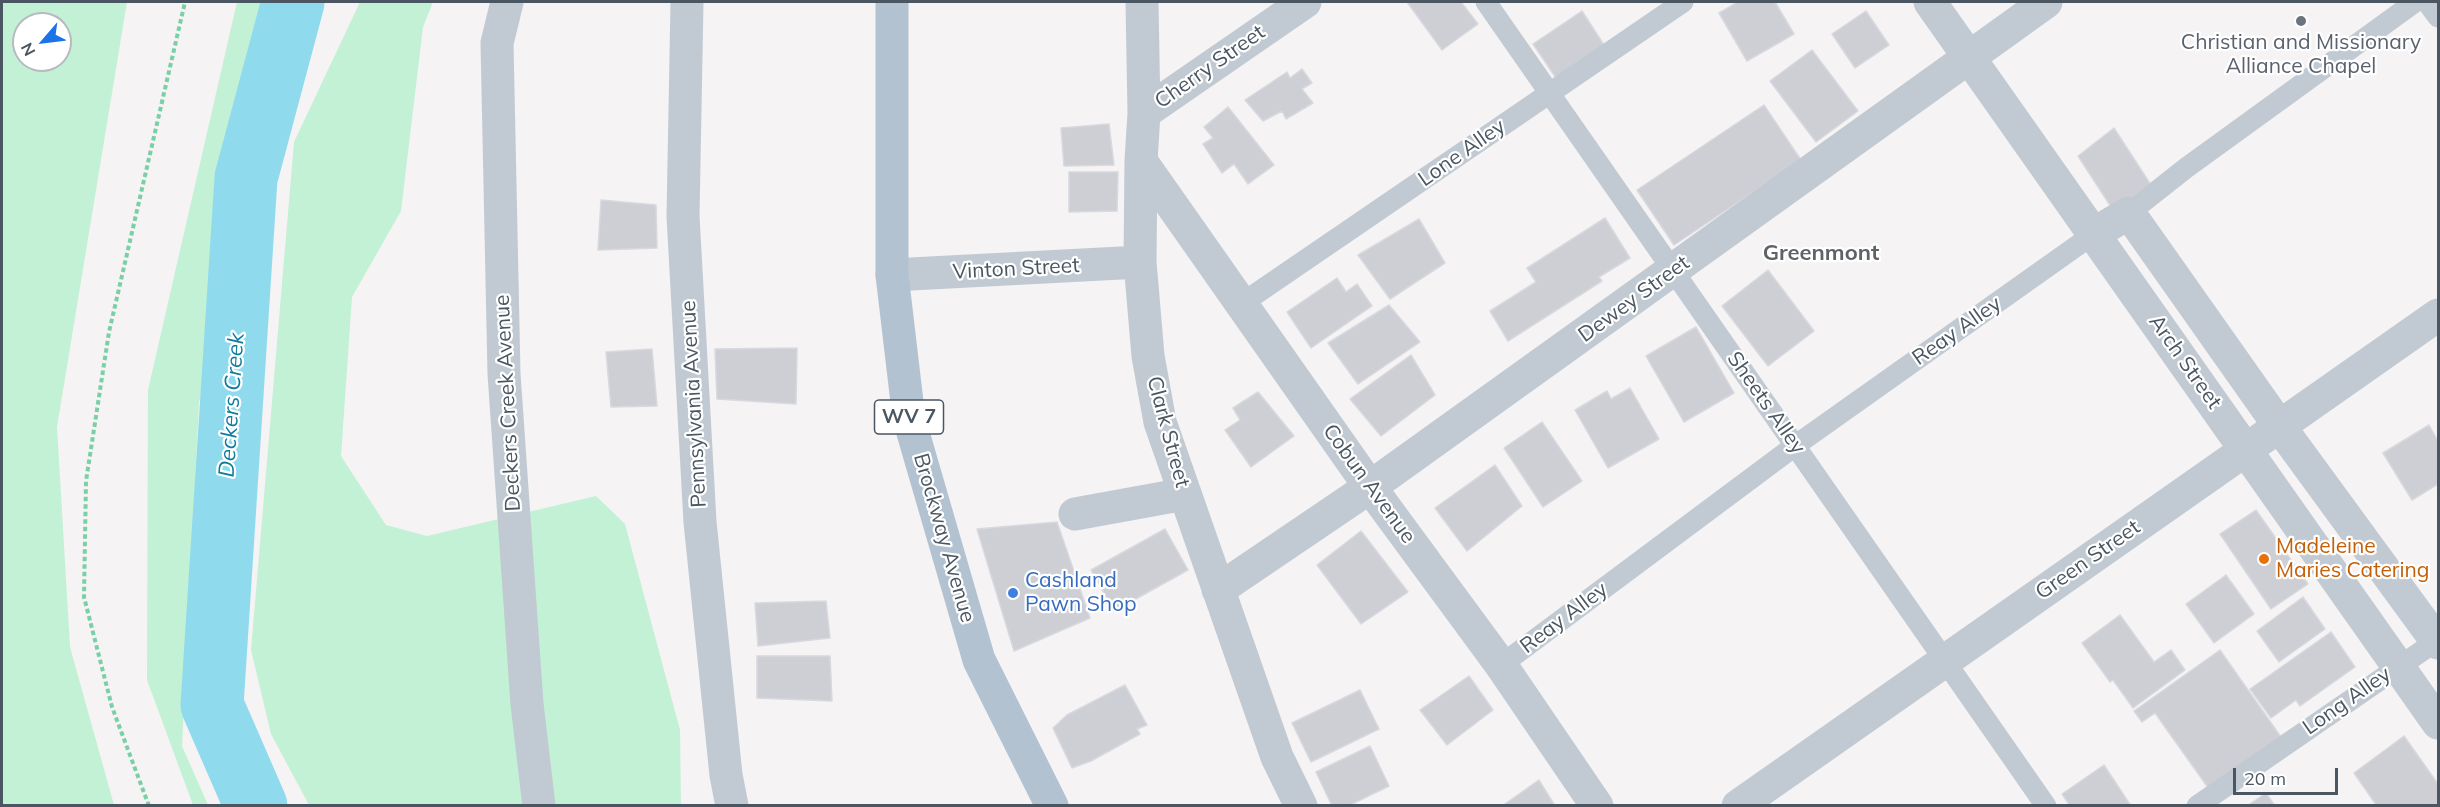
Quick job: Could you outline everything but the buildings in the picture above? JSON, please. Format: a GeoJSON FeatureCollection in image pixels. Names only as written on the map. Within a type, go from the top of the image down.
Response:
{"type":"FeatureCollection","features":[{"type":"Feature","properties":{"kind":"main road","name":"Brockway Avenue"},"geometry":{"type":"LineString","coordinates":[[892,2],[892,275],[909,419],[979,660],[1052,806]]}},
{"type":"Feature","properties":{"kind":"street","name":"Deckers Creek Avenue"},"geometry":{"type":"LineString","coordinates":[[507,2],[496,43],[504,374],[527,704],[539,806]]}},
{"type":"Feature","properties":{"kind":"street","name":"Pennsylvania Avenue"},"geometry":{"type":"LineString","coordinates":[[687,2],[683,228],[700,522],[726,775],[732,806]]}},
{"type":"Feature","properties":{"kind":"street","name":"Clark Street"},"geometry":{"type":"LineString","coordinates":[[1142,2],[1144,113],[1140,262],[1148,356],[1160,422],[1277,757],[1301,806]]}},
{"type":"Feature","properties":{"kind":"street","name":"Cherry Street"},"geometry":{"type":"LineString","coordinates":[[1144,113],[1305,2]]}},
{"type":"Feature","properties":{"kind":"street","name":"Arch Street"},"geometry":{"type":"LineString","coordinates":[[1930,2],[2096,233],[2245,450],[2439,723]]}},
{"type":"Feature","properties":{"kind":"street","name":"Dewey Street"},"geometry":{"type":"LineString","coordinates":[[1218,591],[1370,487],[2046,2]]}},
{"type":"Feature","properties":{"kind":"street","name":"Cobun Avenue"},"geometry":{"type":"LineString","coordinates":[[1141,161],[1370,487],[1501,665],[1598,806]]}},
{"type":"Feature","properties":{"kind":"street","name":"Arch Street"},"geometry":{"type":"LineString","coordinates":[[2129,213],[2280,427],[2438,641]]}},
{"type":"Feature","properties":{"kind":"street","name":"Reay Alley"},"geometry":{"type":"LineString","coordinates":[[2096,233],[2129,213]]}},
{"type":"Feature","properties":{"kind":"street","name":"Vinton Street"},"geometry":{"type":"LineString","coordinates":[[892,275],[1140,262]]}},
{"type":"Feature","properties":{"kind":"street","name":"Green Street"},"geometry":{"type":"LineString","coordinates":[[1738,806],[2439,315]]}},
{"type":"Feature","properties":{"kind":"street"},"geometry":{"type":"LineString","coordinates":[[1075,514],[1185,494]]}},
{"type":"Feature","properties":{"kind":"lane","name":"Sheets Alley"},"geometry":{"type":"LineString","coordinates":[[1486,2],[2046,806]]}},
{"type":"Feature","properties":{"kind":"lane","name":"Lone Alley"},"geometry":{"type":"LineString","coordinates":[[1241,304],[1683,2]]}},
{"type":"Feature","properties":{"kind":"lane","name":"Reay Alley"},"geometry":{"type":"LineString","coordinates":[[2129,213],[2186,168],[2415,2]]}},
{"type":"Feature","properties":{"kind":"lane"},"geometry":{"type":"LineString","coordinates":[[2427,2],[2439,17]]}},
{"type":"Feature","properties":{"kind":"lane","name":"Reay Alley"},"geometry":{"type":"LineString","coordinates":[[1501,665],[1796,445],[2096,233]]}},
{"type":"Feature","properties":{"kind":"lane","name":"Long Alley"},"geometry":{"type":"LineString","coordinates":[[2198,806],[2438,641]]}},
{"type":"Feature","properties":{"kind":"path"},"geometry":{"type":"LineString","coordinates":[[149,806],[112,707],[84,597],[86,481],[109,332],[185,2]]}},
{"type":"Feature","properties":{"kind":"green space"},"geometry":{"type":"Polygon","coordinates":[[[2,2],[127,2],[57,427],[70,647],[114,805],[2,805],[2,2]]]}},
{"type":"Feature","properties":{"kind":"green space"},"geometry":{"type":"Polygon","coordinates":[[[237,2],[283,2],[199,403],[182,746],[208,805],[193,805],[147,680],[148,390],[237,2]]]}},
{"type":"Feature","properties":{"kind":"green space"},"geometry":{"type":"Polygon","coordinates":[[[360,2],[433,2],[423,27],[401,211],[352,297],[341,456],[386,525],[427,536],[596,496],[625,524],[680,730],[681,805],[309,805],[271,734],[251,650],[294,142],[360,2]]]}},
{"type":"Feature","properties":{"kind":"waterway","name":"Deckers Creek"},"geometry":{"type":"LineString","coordinates":[[256,806],[212,705],[246,178],[293,2]]}},
{"type":"Feature","properties":{"kind":"place","name":"Christian and Missionary Alliance Chapel"},"geometry":{"type":"Point","coordinates":[2301,21]}},
{"type":"Feature","properties":{"kind":"place","name":"Madeleine Maries Catering"},"geometry":{"type":"Point","coordinates":[2264,559]}},
{"type":"Feature","properties":{"kind":"place","name":"Cashland Pawn Shop"},"geometry":{"type":"Point","coordinates":[1013,593]}},
{"type":"Feature","properties":{"kind":"district","name":"Greenmont"},"geometry":{"type":"Point","coordinates":[1821,253]}}]}
